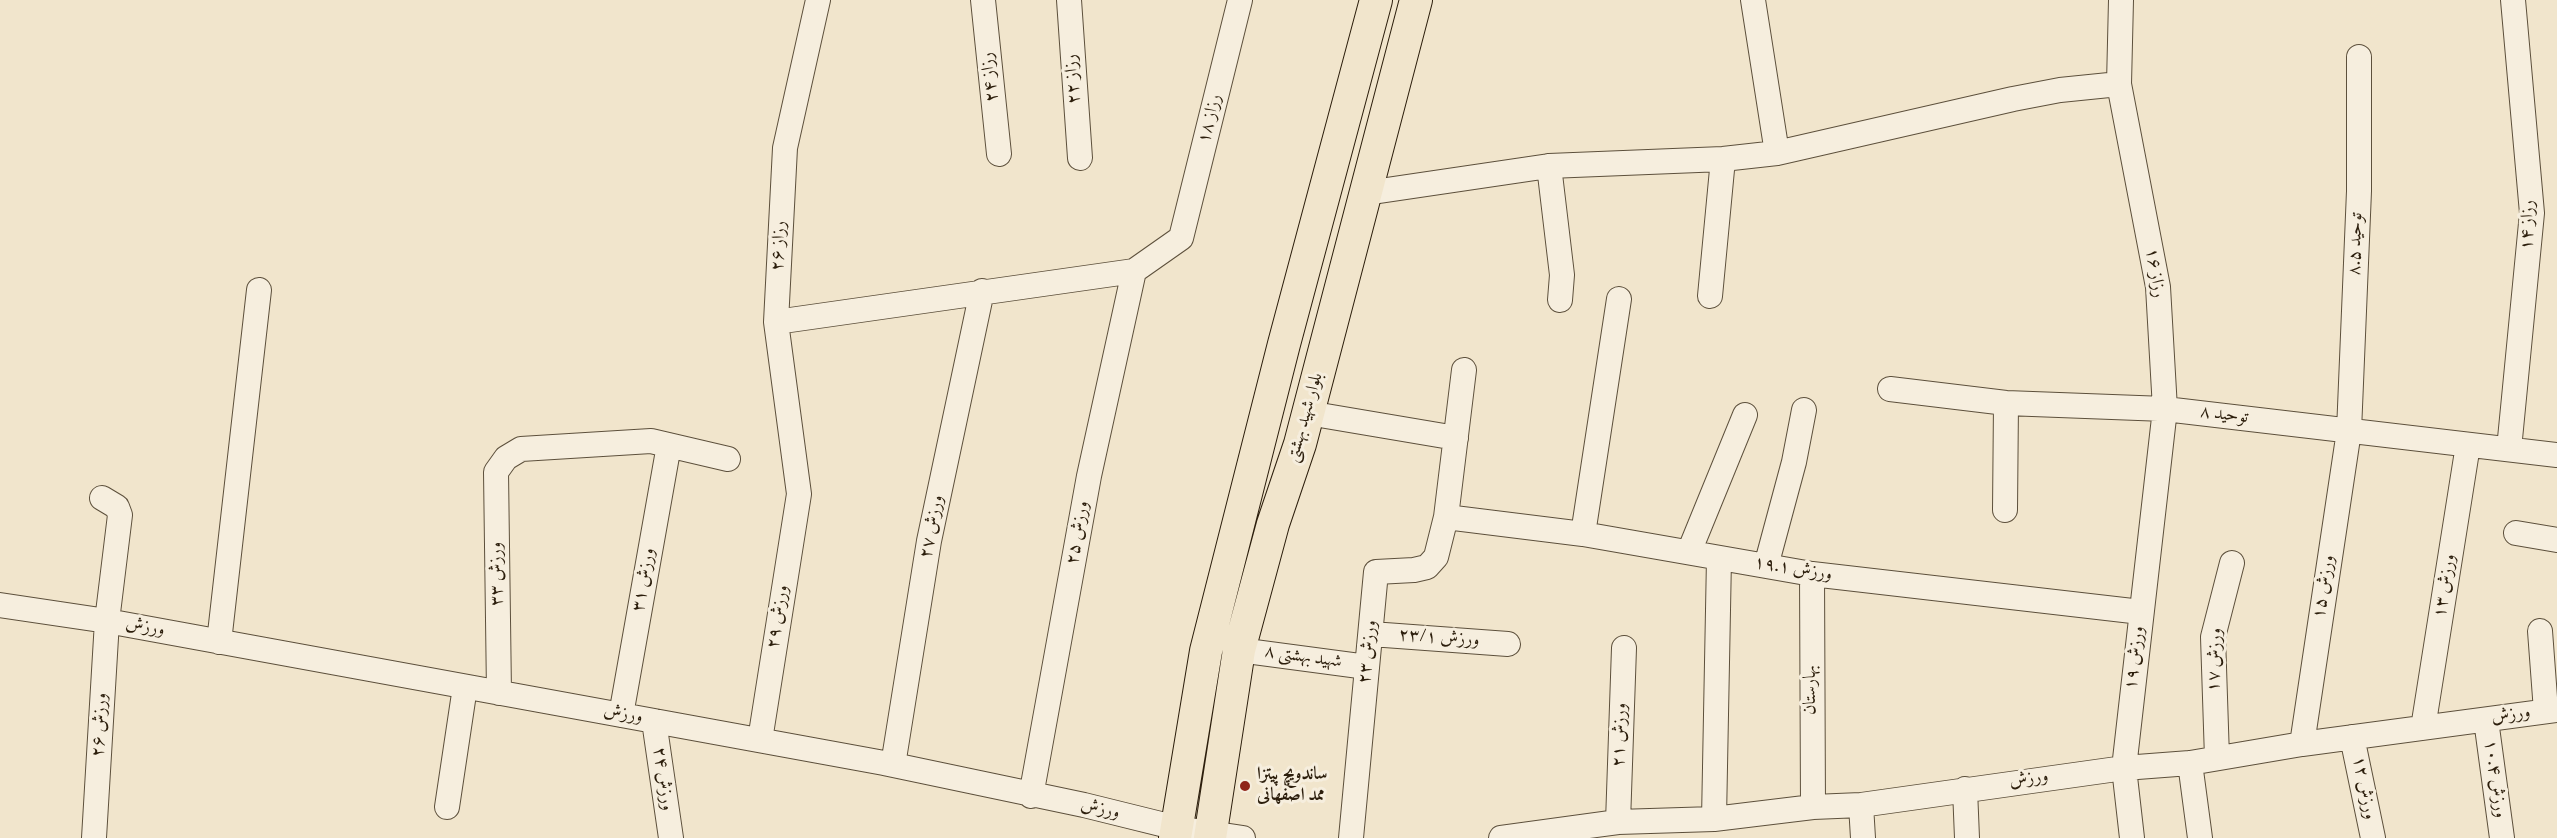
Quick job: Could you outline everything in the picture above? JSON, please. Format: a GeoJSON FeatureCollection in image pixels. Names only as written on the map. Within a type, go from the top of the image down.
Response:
{"type":"FeatureCollection","features":[{"type":"Feature","properties":{"kind":"main road"},"geometry":{"type":"LineString","coordinates":[[1176,833],[1206,651],[1284,344],[1376,0]]}},
{"type":"Feature","properties":{"kind":"main road","name":"بلوار شهید بهشتی"},"geometry":{"type":"LineString","coordinates":[[1210,835],[1239,650],[1272,524],[1300,444],[1416,0]]}},
{"type":"Feature","properties":{"kind":"main road"},"geometry":{"type":"LineString","coordinates":[[1342,132],[1379,142]]}},
{"type":"Feature","properties":{"kind":"street","name":"رزاز ۲۶"},"geometry":{"type":"LineString","coordinates":[[799,494],[776,322],[785,148],[818,0]]}},
{"type":"Feature","properties":{"kind":"street","name":"رزاز ۲۴"},"geometry":{"type":"LineString","coordinates":[[983,0],[999,154]]}},
{"type":"Feature","properties":{"kind":"street","name":"رزاز ۲۲"},"geometry":{"type":"LineString","coordinates":[[1069,0],[1080,158]]}},
{"type":"Feature","properties":{"kind":"street","name":"رزاز ۱۸"},"geometry":{"type":"LineString","coordinates":[[1134,271],[1181,238],[1240,0]]}},
{"type":"Feature","properties":{"kind":"street"},"geometry":{"type":"LineString","coordinates":[[1753,0],[1776,153]]}},
{"type":"Feature","properties":{"kind":"street","name":"رزاز ۱۶"},"geometry":{"type":"LineString","coordinates":[[2121,0],[2119,84],[2158,286],[2165,409],[2149,548]]}},
{"type":"Feature","properties":{"kind":"street","name":"رزاز ۱۴"},"geometry":{"type":"LineString","coordinates":[[2509,449],[2532,213],[2513,0]]}},
{"type":"Feature","properties":{"kind":"street","name":"توحید ۸.۵"},"geometry":{"type":"LineString","coordinates":[[2349,431],[2359,191],[2359,57]]}},
{"type":"Feature","properties":{"kind":"street"},"geometry":{"type":"LineString","coordinates":[[1366,193],[1549,166],[1723,159],[1776,153],[2013,99],[2060,90],[2119,84]]}},
{"type":"Feature","properties":{"kind":"street"},"geometry":{"type":"LineString","coordinates":[[1710,297],[1723,159]]}},
{"type":"Feature","properties":{"kind":"street"},"geometry":{"type":"LineString","coordinates":[[1549,166],[1562,275],[1560,300]]}},
{"type":"Feature","properties":{"kind":"street"},"geometry":{"type":"LineString","coordinates":[[776,322],[1134,271]]}},
{"type":"Feature","properties":{"kind":"street","name":"ورزش ۲۵"},"geometry":{"type":"LineString","coordinates":[[1031,796],[1089,476],[1134,271]]}},
{"type":"Feature","properties":{"kind":"street"},"geometry":{"type":"LineString","coordinates":[[219,642],[259,290]]}},
{"type":"Feature","properties":{"kind":"street","name":"ورزش ۲۷"},"geometry":{"type":"LineString","coordinates":[[893,765],[929,541],[982,291]]}},
{"type":"Feature","properties":{"kind":"street"},"geometry":{"type":"LineString","coordinates":[[1583,534],[1618,298]]}},
{"type":"Feature","properties":{"kind":"street"},"geometry":{"type":"LineString","coordinates":[[1446,517],[1464,370]]}},
{"type":"Feature","properties":{"kind":"street","name":"توحید ۸"},"geometry":{"type":"LineString","coordinates":[[1890,389],[2006,403],[2165,409],[2557,455]]}},
{"type":"Feature","properties":{"kind":"street"},"geometry":{"type":"LineString","coordinates":[[2005,510],[2006,403]]}},
{"type":"Feature","properties":{"kind":"street"},"geometry":{"type":"LineString","coordinates":[[1766,566],[1794,462],[1804,411]]}},
{"type":"Feature","properties":{"kind":"street"},"geometry":{"type":"LineString","coordinates":[[1308,413],[1456,438]]}},
{"type":"Feature","properties":{"kind":"street"},"geometry":{"type":"LineString","coordinates":[[1689,552],[1745,415]]}},
{"type":"Feature","properties":{"kind":"street","name":"ورزش ۱۵"},"geometry":{"type":"LineString","coordinates":[[2302,744],[2349,431]]}},
{"type":"Feature","properties":{"kind":"street","name":"ورزش ۳۳"},"geometry":{"type":"LineString","coordinates":[[499,693],[496,472],[506,458],[521,449],[651,441],[669,445]]}},
{"type":"Feature","properties":{"kind":"street"},"geometry":{"type":"LineString","coordinates":[[669,445],[728,459]]}},
{"type":"Feature","properties":{"kind":"street","name":"ورزش ۳۱"},"geometry":{"type":"LineString","coordinates":[[621,715],[669,445]]}},
{"type":"Feature","properties":{"kind":"street","name":"ورزش ۱۳"},"geometry":{"type":"LineString","coordinates":[[2423,728],[2468,445]]}},
{"type":"Feature","properties":{"kind":"street","name":"ورزش ۲۹"},"geometry":{"type":"LineString","coordinates":[[760,740],[799,494]]}},
{"type":"Feature","properties":{"kind":"street","name":"ورزش ۲۶"},"geometry":{"type":"LineString","coordinates":[[95,833],[107,621],[120,515],[117,507],[102,498]]}},
{"type":"Feature","properties":{"kind":"street","name":"ورزش ۱۹.۱"},"geometry":{"type":"LineString","coordinates":[[1446,517],[1583,534],[1812,574],[2141,612]]}},
{"type":"Feature","properties":{"kind":"street","name":"ورزش ۲۳"},"geometry":{"type":"LineString","coordinates":[[1351,838],[1376,572],[1427,567],[1436,557],[1446,517]]}},
{"type":"Feature","properties":{"kind":"street"},"geometry":{"type":"LineString","coordinates":[[2516,533],[2557,540]]}},
{"type":"Feature","properties":{"kind":"street","name":"ورزش ۱۹"},"geometry":{"type":"LineString","coordinates":[[2133,838],[2124,768],[2149,548]]}},
{"type":"Feature","properties":{"kind":"street"},"geometry":{"type":"LineString","coordinates":[[1714,819],[1719,558]]}},
{"type":"Feature","properties":{"kind":"street","name":"ورزش ۱۷"},"geometry":{"type":"LineString","coordinates":[[2217,758],[2213,637],[2232,563]]}},
{"type":"Feature","properties":{"kind":"street","name":"بهارستان"},"geometry":{"type":"LineString","coordinates":[[1812,574],[1813,807]]}},
{"type":"Feature","properties":{"kind":"street","name":"ورزش"},"geometry":{"type":"LineString","coordinates":[[0,605],[107,621],[893,765],[1031,796],[1084,805],[1176,833],[1243,838]]}},
{"type":"Feature","properties":{"kind":"street"},"geometry":{"type":"LineString","coordinates":[[2540,631],[2552,711]]}},
{"type":"Feature","properties":{"kind":"street","name":"ورزش ۲۳/۱"},"geometry":{"type":"LineString","coordinates":[[1371,634],[1508,644]]}},
{"type":"Feature","properties":{"kind":"street","name":"ورزش ۲۱"},"geometry":{"type":"LineString","coordinates":[[1618,822],[1624,648]]}},
{"type":"Feature","properties":{"kind":"street","name":"شهید بهشتی ۸"},"geometry":{"type":"LineString","coordinates":[[1239,650],[1367,667]]}},
{"type":"Feature","properties":{"kind":"street"},"geometry":{"type":"LineString","coordinates":[[447,807],[465,687]]}},
{"type":"Feature","properties":{"kind":"street","name":"ورزش"},"geometry":{"type":"LineString","coordinates":[[1501,838],[1618,822],[1714,819],[1813,807],[1861,805],[2124,768],[2190,763],[2302,744],[2552,711]]}},
{"type":"Feature","properties":{"kind":"street","name":"ورزش ۱۰.۴"},"geometry":{"type":"LineString","coordinates":[[2486,720],[2502,838]]}},
{"type":"Feature","properties":{"kind":"street","name":"ورزش ۲۴"},"geometry":{"type":"LineString","coordinates":[[654,721],[671,838]]}},
{"type":"Feature","properties":{"kind":"street","name":"ورزش ۱۲"},"geometry":{"type":"LineString","coordinates":[[2352,737],[2373,838]]}},
{"type":"Feature","properties":{"kind":"street"},"geometry":{"type":"LineString","coordinates":[[2190,763],[2200,838]]}},
{"type":"Feature","properties":{"kind":"street"},"geometry":{"type":"LineString","coordinates":[[1965,789],[1967,838]]}},
{"type":"Feature","properties":{"kind":"street"},"geometry":{"type":"LineString","coordinates":[[1861,805],[1863,838]]}},
{"type":"Feature","properties":{"kind":"place","name":"ساندویچ پیتزا ممد اصفهانی"},"geometry":{"type":"Point","coordinates":[1245,786]}}]}
